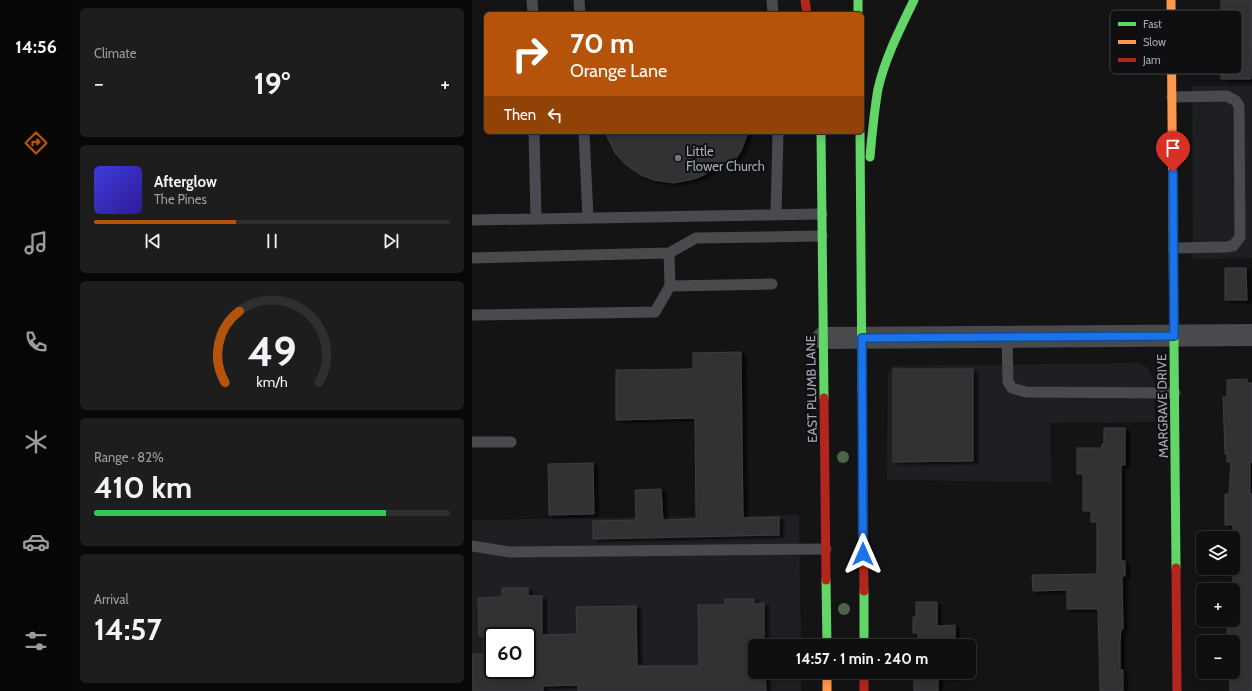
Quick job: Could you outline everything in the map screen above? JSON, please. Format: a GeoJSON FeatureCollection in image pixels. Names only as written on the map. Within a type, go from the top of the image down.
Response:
{"type":"FeatureCollection","features":[{"type":"Feature","properties":{"kind":"main road"},"geometry":{"type":"LineString","coordinates":[[805,0],[807,12]]}},
{"type":"Feature","properties":{"kind":"main road"},"geometry":{"type":"LineString","coordinates":[[858,0],[858,12]]}},
{"type":"Feature","properties":{"kind":"main road"},"geometry":{"type":"LineString","coordinates":[[861,245],[876,100],[885,67],[898,32],[914,0]]}},
{"type":"Feature","properties":{"kind":"main road","name":"MARGRAVE DRIVE"},"geometry":{"type":"LineString","coordinates":[[1171,0],[1171,10]]}},
{"type":"Feature","properties":{"kind":"main road","name":"MARGRAVE DRIVE"},"geometry":{"type":"LineString","coordinates":[[1172,74],[1177,691]]}},
{"type":"Feature","properties":{"kind":"main road"},"geometry":{"type":"LineString","coordinates":[[860,134],[864,639]]}},
{"type":"Feature","properties":{"kind":"main road","name":"EAST PLUMB LANE"},"geometry":{"type":"LineString","coordinates":[[821,135],[827,639]]}},
{"type":"Feature","properties":{"kind":"main road"},"geometry":{"type":"LineString","coordinates":[[827,679],[827,691]]}},
{"type":"Feature","properties":{"kind":"main road"},"geometry":{"type":"LineString","coordinates":[[864,679],[864,691]]}},
{"type":"Feature","properties":{"kind":"street"},"geometry":{"type":"LineString","coordinates":[[823,338],[1252,335]]}},
{"type":"Feature","properties":{"kind":"lane"},"geometry":{"type":"LineString","coordinates":[[532,0],[532,12]]}},
{"type":"Feature","properties":{"kind":"lane"},"geometry":{"type":"LineString","coordinates":[[579,0],[580,12]]}},
{"type":"Feature","properties":{"kind":"lane"},"geometry":{"type":"LineString","coordinates":[[772,0],[773,12]]}},
{"type":"Feature","properties":{"kind":"lane"},"geometry":{"type":"LineString","coordinates":[[1172,97],[1227,96],[1236,100],[1239,106],[1240,237],[1233,246],[1173,248]]}},
{"type":"Feature","properties":{"kind":"lane"},"geometry":{"type":"LineString","coordinates":[[534,134],[536,218]]}},
{"type":"Feature","properties":{"kind":"lane"},"geometry":{"type":"LineString","coordinates":[[584,134],[588,218]]}},
{"type":"Feature","properties":{"kind":"lane"},"geometry":{"type":"LineString","coordinates":[[776,214],[778,134]]}},
{"type":"Feature","properties":{"kind":"lane"},"geometry":{"type":"LineString","coordinates":[[472,220],[822,214]]}},
{"type":"Feature","properties":{"kind":"lane"},"geometry":{"type":"LineString","coordinates":[[472,258],[669,253],[696,238],[822,236]]}},
{"type":"Feature","properties":{"kind":"lane"},"geometry":{"type":"LineString","coordinates":[[472,315],[655,312],[670,286],[669,253]]}},
{"type":"Feature","properties":{"kind":"lane"},"geometry":{"type":"LineString","coordinates":[[670,286],[772,284]]}},
{"type":"Feature","properties":{"kind":"lane"},"geometry":{"type":"LineString","coordinates":[[1007,337],[1008,382],[1012,388],[1026,392],[1175,393]]}},
{"type":"Feature","properties":{"kind":"lane"},"geometry":{"type":"LineString","coordinates":[[472,442],[511,442]]}},
{"type":"Feature","properties":{"kind":"lane"},"geometry":{"type":"LineString","coordinates":[[472,546],[510,552],[826,549]]}},
{"type":"Feature","properties":{"kind":"shaded area"},"geometry":{"type":"Polygon","coordinates":[[[1192,86],[1252,86],[1252,258],[1193,259],[1192,86]]]}},
{"type":"Feature","properties":{"kind":"shaded area"},"geometry":{"type":"Polygon","coordinates":[[[1140,363],[1148,368],[1154,381],[1155,422],[1050,423],[1051,482],[887,480],[888,373],[893,366],[1140,363]]]}},
{"type":"Feature","properties":{"kind":"shaded area"},"geometry":{"type":"Polygon","coordinates":[[[799,515],[801,639],[748,639],[748,679],[801,679],[801,691],[472,691],[472,520],[799,515]]]}},
{"type":"Feature","properties":{"kind":"building"},"geometry":{"type":"Polygon","coordinates":[[[1221,0],[1252,0],[1251,79],[1221,79],[1221,74],[1242,74],[1242,10],[1221,10],[1221,0]]]}},
{"type":"Feature","properties":{"kind":"building","name":"Little Flower Church"},"geometry":{"type":"Polygon","coordinates":[[[606,134],[747,134],[741,151],[729,168],[723,162],[704,175],[694,179],[674,183],[654,180],[641,175],[626,165],[615,153],[606,134]]]}},
{"type":"Feature","properties":{"kind":"building"},"geometry":{"type":"Polygon","coordinates":[[[1225,268],[1246,268],[1247,300],[1225,300],[1225,268]]]}},
{"type":"Feature","properties":{"kind":"building"},"geometry":{"type":"Polygon","coordinates":[[[741,352],[743,518],[779,517],[779,535],[593,539],[593,521],[636,520],[635,490],[661,489],[663,520],[696,519],[695,418],[616,420],[616,370],[693,369],[693,353],[741,352]]]}},
{"type":"Feature","properties":{"kind":"building"},"geometry":{"type":"Polygon","coordinates":[[[893,369],[973,369],[973,461],[893,462],[893,369]]]}},
{"type":"Feature","properties":{"kind":"building"},"geometry":{"type":"Polygon","coordinates":[[[1247,379],[1247,383],[1252,383],[1252,462],[1250,462],[1250,494],[1252,494],[1252,691],[1230,691],[1229,679],[1240,679],[1240,635],[1227,635],[1227,627],[1240,627],[1240,583],[1233,583],[1233,575],[1240,575],[1240,531],[1233,531],[1233,525],[1225,525],[1225,494],[1229,494],[1231,462],[1227,462],[1227,454],[1225,454],[1223,397],[1227,397],[1227,380],[1247,379]]]}},
{"type":"Feature","properties":{"kind":"building"},"geometry":{"type":"Polygon","coordinates":[[[1104,428],[1125,428],[1125,465],[1121,465],[1121,561],[1125,561],[1125,576],[1122,576],[1123,629],[1121,629],[1120,641],[1120,670],[1123,670],[1123,691],[1100,691],[1098,609],[1067,609],[1067,590],[1033,591],[1032,575],[1097,574],[1097,522],[1091,522],[1091,511],[1083,511],[1083,474],[1077,474],[1077,448],[1102,448],[1102,444],[1104,444],[1104,428]]]}},
{"type":"Feature","properties":{"kind":"building"},"geometry":{"type":"Polygon","coordinates":[[[593,463],[594,514],[549,515],[548,464],[593,463]]]}},
{"type":"Feature","properties":{"kind":"building"},"geometry":{"type":"Polygon","coordinates":[[[502,588],[528,588],[528,596],[542,596],[542,635],[577,634],[576,607],[636,606],[637,666],[699,666],[698,605],[725,605],[725,599],[754,599],[754,604],[764,603],[764,639],[748,639],[748,679],[765,679],[766,691],[578,691],[578,685],[543,686],[543,691],[472,691],[472,654],[484,654],[484,679],[536,679],[536,627],[484,627],[484,636],[479,636],[478,598],[502,597],[502,588]]]}},
{"type":"Feature","properties":{"kind":"building"},"geometry":{"type":"Polygon","coordinates":[[[916,602],[937,602],[937,626],[955,625],[955,639],[918,639],[918,633],[913,633],[913,617],[916,617],[916,602]]]}},
{"type":"Feature","properties":{"kind":"building"},"geometry":{"type":"Polygon","coordinates":[[[914,679],[938,679],[938,691],[914,691],[914,679]]]}},
{"type":"Feature","properties":{"kind":"traffic: fast"},"geometry":{"type":"LineString","coordinates":[[858,0],[858,12]]}},
{"type":"Feature","properties":{"kind":"traffic: fast"},"geometry":{"type":"LineString","coordinates":[[870,157],[875,106],[881,77],[893,44],[914,0]]}},
{"type":"Feature","properties":{"kind":"traffic: fast"},"geometry":{"type":"LineString","coordinates":[[821,134],[824,398]]}},
{"type":"Feature","properties":{"kind":"traffic: fast"},"geometry":{"type":"LineString","coordinates":[[860,134],[862,392]]}},
{"type":"Feature","properties":{"kind":"traffic: fast"},"geometry":{"type":"LineString","coordinates":[[1173,231],[1176,568]]}},
{"type":"Feature","properties":{"kind":"traffic: fast"},"geometry":{"type":"LineString","coordinates":[[826,580],[827,639]]}},
{"type":"Feature","properties":{"kind":"traffic: fast"},"geometry":{"type":"LineString","coordinates":[[864,591],[864,639]]}},
{"type":"Feature","properties":{"kind":"traffic: slow"},"geometry":{"type":"LineString","coordinates":[[1171,0],[1171,10]]}},
{"type":"Feature","properties":{"kind":"traffic: slow"},"geometry":{"type":"LineString","coordinates":[[1172,74],[1173,231]]}},
{"type":"Feature","properties":{"kind":"traffic: slow"},"geometry":{"type":"LineString","coordinates":[[827,679],[827,691]]}},
{"type":"Feature","properties":{"kind":"traffic: jam"},"geometry":{"type":"LineString","coordinates":[[805,0],[807,12]]}},
{"type":"Feature","properties":{"kind":"traffic: jam"},"geometry":{"type":"LineString","coordinates":[[862,392],[864,591]]}},
{"type":"Feature","properties":{"kind":"traffic: jam"},"geometry":{"type":"LineString","coordinates":[[824,398],[826,580]]}},
{"type":"Feature","properties":{"kind":"traffic: jam"},"geometry":{"type":"LineString","coordinates":[[1176,568],[1177,691]]}},
{"type":"Feature","properties":{"kind":"traffic: jam"},"geometry":{"type":"LineString","coordinates":[[864,679],[864,691]]}},
{"type":"Feature","properties":{"kind":"place","name":"Little Flower Church"},"geometry":{"type":"Point","coordinates":[678,158]}},
{"type":"Feature","properties":{"kind":"route"},"geometry":{"type":"LineString","coordinates":[[863,554],[862,338],[1174,336],[1173,172]]}}]}
